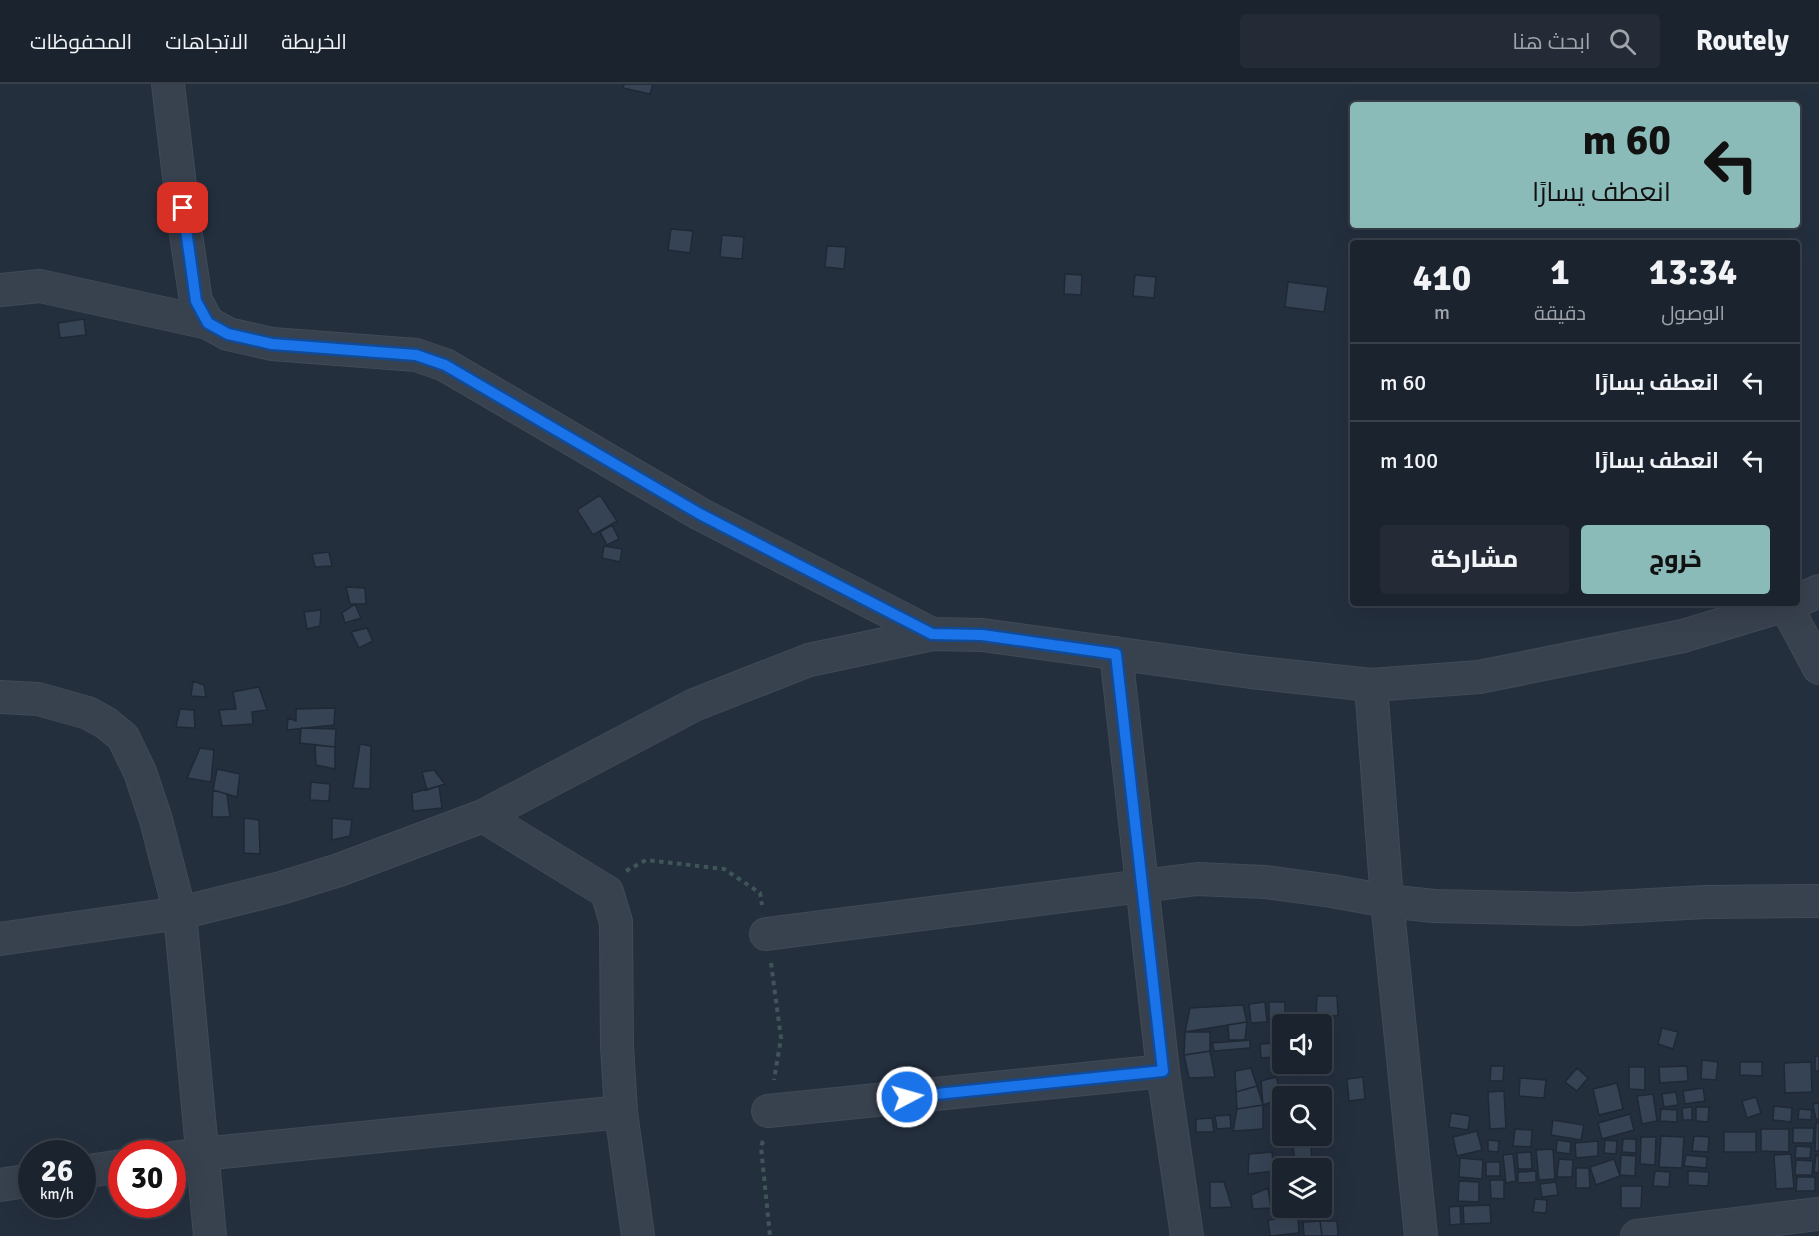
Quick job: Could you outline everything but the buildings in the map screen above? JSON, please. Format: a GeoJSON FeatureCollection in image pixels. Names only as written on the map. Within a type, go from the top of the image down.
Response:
{"type":"FeatureCollection","features":[{"type":"Feature","properties":{"kind":"street"},"geometry":{"type":"LineString","coordinates":[[168,84],[196,301],[208,323]]}},
{"type":"Feature","properties":{"kind":"street"},"geometry":{"type":"LineString","coordinates":[[0,290],[40,286],[208,323],[228,334],[272,344],[416,355],[445,365],[700,514],[932,634]]}},
{"type":"Feature","properties":{"kind":"street"},"geometry":{"type":"LineString","coordinates":[[1800,599],[1819,591]]}},
{"type":"Feature","properties":{"kind":"street"},"geometry":{"type":"LineString","coordinates":[[0,939],[180,913],[291,885],[339,870],[483,816],[694,705],[809,660],[932,634],[982,635],[1251,672],[1371,685],[1479,677],[1683,636],[1782,606]]}},
{"type":"Feature","properties":{"kind":"street"},"geometry":{"type":"LineString","coordinates":[[1793,606],[1819,668]]}},
{"type":"Feature","properties":{"kind":"street"},"geometry":{"type":"LineString","coordinates":[[1116,654],[1163,1071],[1187,1236]]}},
{"type":"Feature","properties":{"kind":"street"},"geometry":{"type":"LineString","coordinates":[[1371,685],[1387,901],[1421,1236]]}},
{"type":"Feature","properties":{"kind":"street"},"geometry":{"type":"LineString","coordinates":[[0,697],[38,699],[88,713],[106,723],[123,737],[140,772],[156,819],[180,913],[187,1156],[210,1236]]}},
{"type":"Feature","properties":{"kind":"street"},"geometry":{"type":"LineString","coordinates":[[483,816],[608,892],[616,922],[617,1046],[621,1112],[638,1236]]}},
{"type":"Feature","properties":{"kind":"street"},"geometry":{"type":"LineString","coordinates":[[766,934],[1197,879],[1265,882],[1434,906],[1577,909],[1705,902],[1819,902]]}},
{"type":"Feature","properties":{"kind":"street"},"geometry":{"type":"LineString","coordinates":[[768,1111],[1163,1071]]}},
{"type":"Feature","properties":{"kind":"street"},"geometry":{"type":"LineString","coordinates":[[187,1156],[621,1112]]}},
{"type":"Feature","properties":{"kind":"street"},"geometry":{"type":"LineString","coordinates":[[0,1185],[18,1182]]}},
{"type":"Feature","properties":{"kind":"street"},"geometry":{"type":"LineString","coordinates":[[1637,1236],[1686,1233],[1819,1214]]}},
{"type":"Feature","properties":{"kind":"path"},"geometry":{"type":"LineString","coordinates":[[608,892],[626,871],[646,860],[724,869],[760,893],[781,1038],[762,1147],[770,1236]]}},
{"type":"Feature","properties":{"kind":"route"},"geometry":{"type":"LineString","coordinates":[[183,208],[196,301],[208,323],[228,334],[272,344],[416,355],[445,365],[700,514],[932,634],[982,635],[1116,654],[1163,1071],[907,1097]]}}]}
